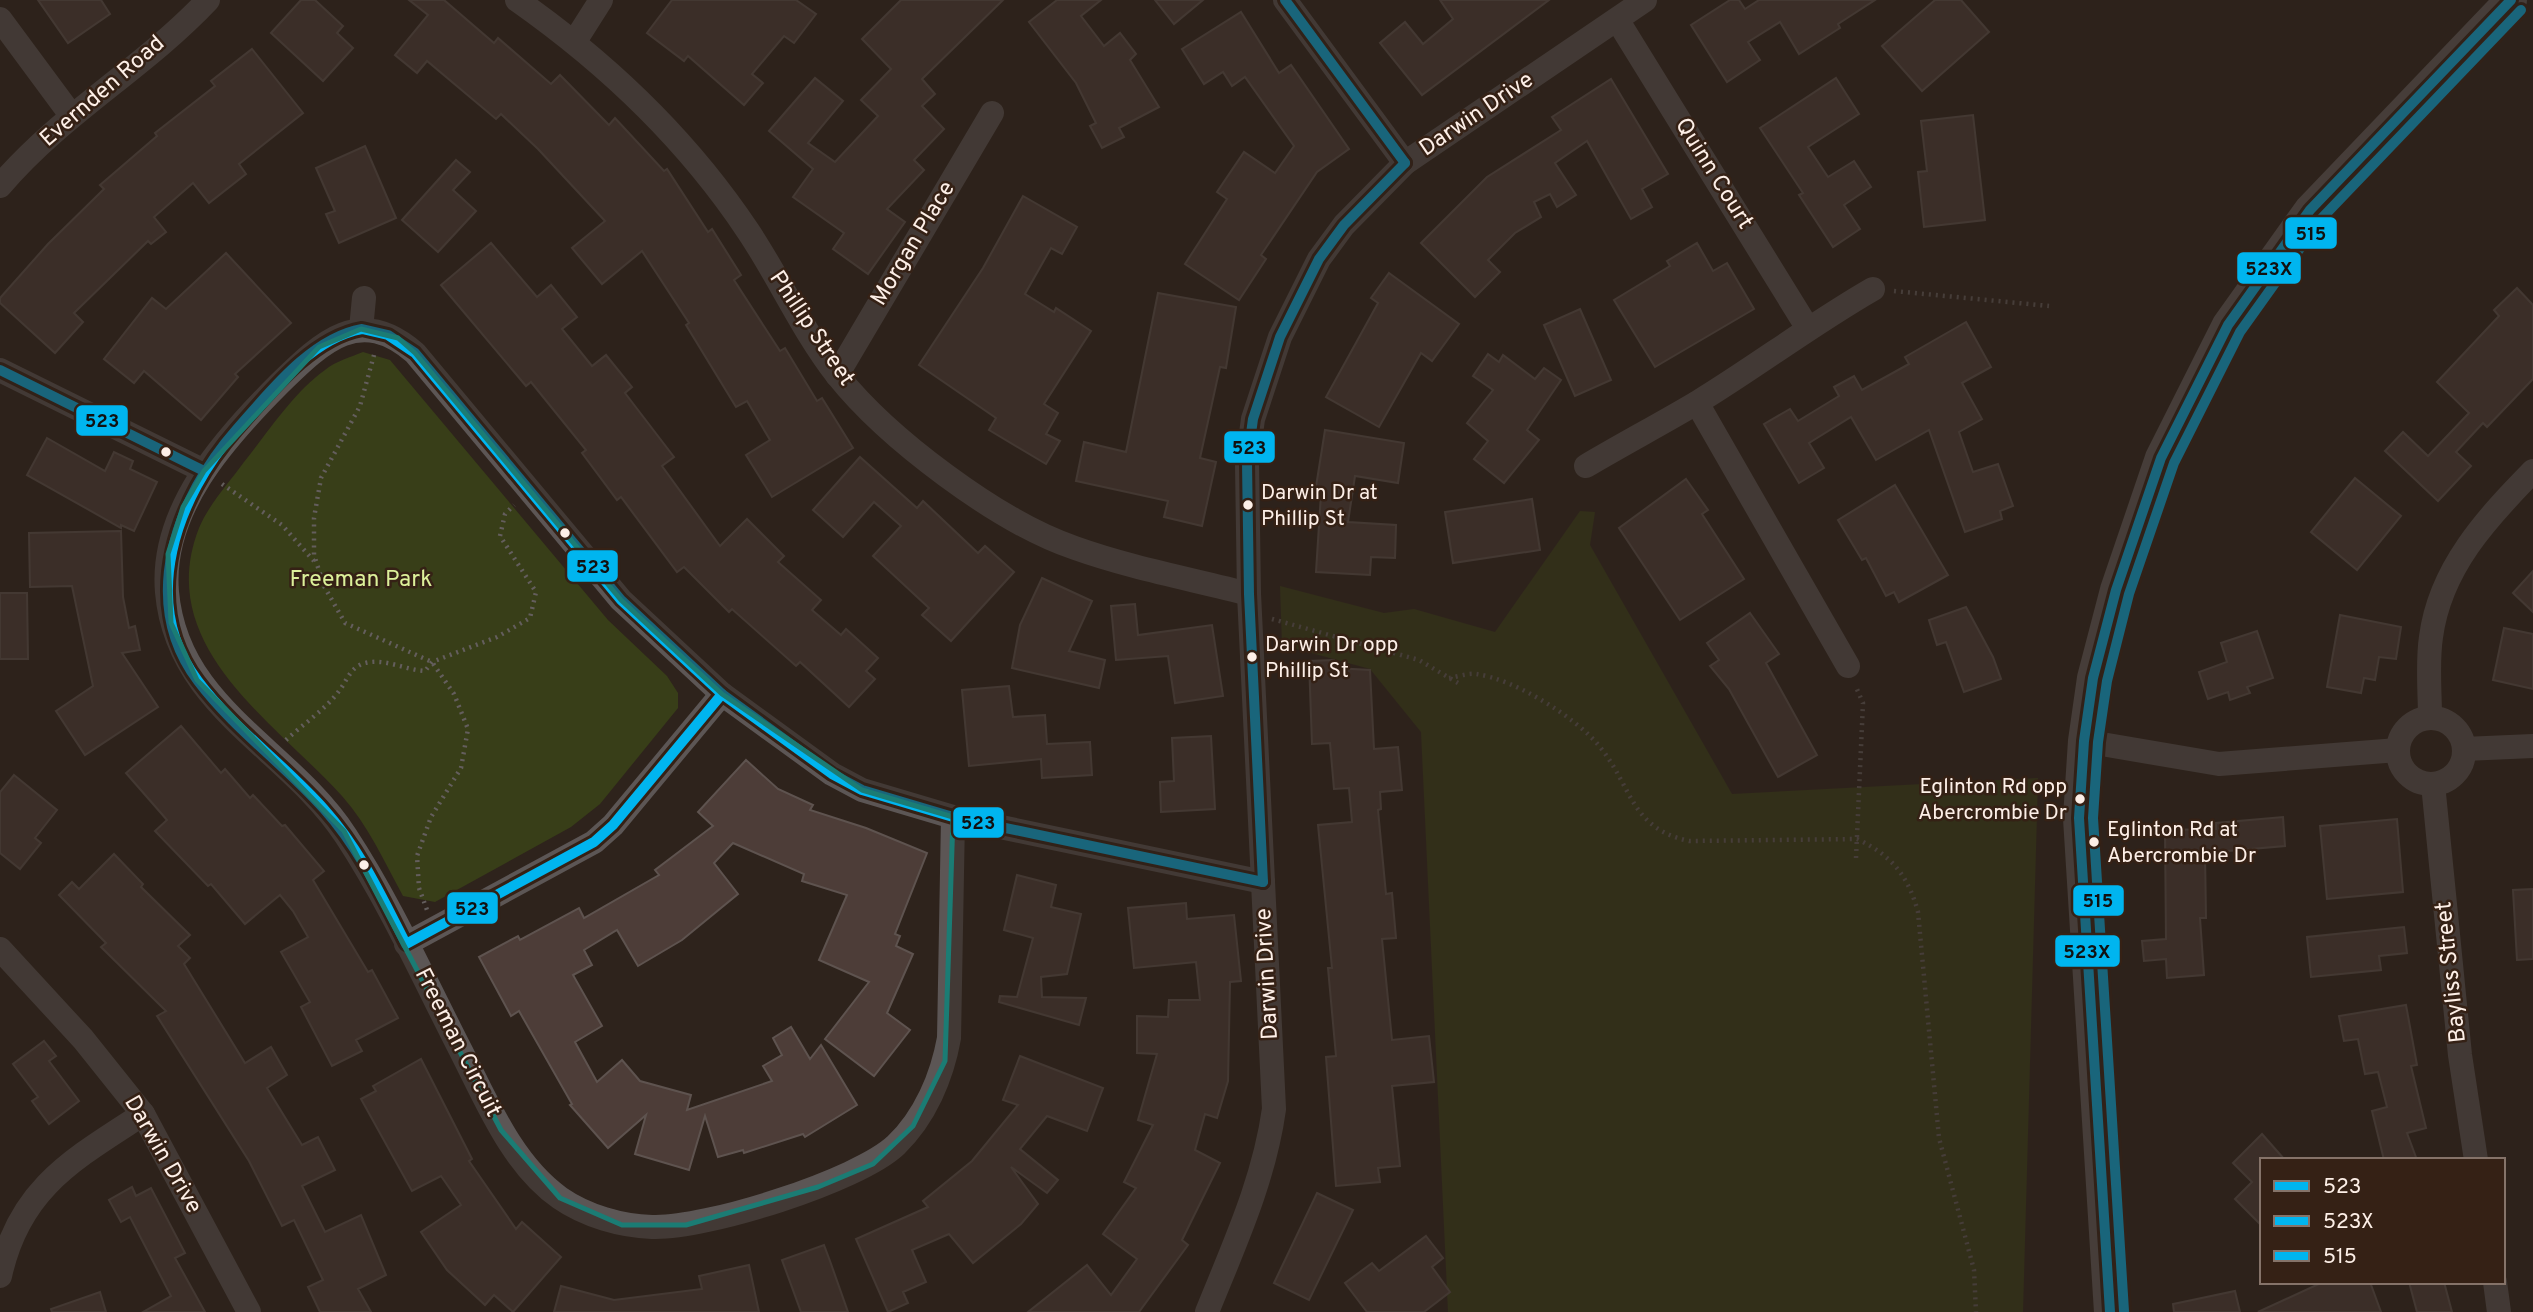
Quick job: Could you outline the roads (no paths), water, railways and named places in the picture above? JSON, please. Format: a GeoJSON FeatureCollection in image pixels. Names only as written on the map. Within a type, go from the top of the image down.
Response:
{"type":"FeatureCollection","features":[{"type":"Feature","properties":{"kind":"main road"},"geometry":{"type":"LineString","coordinates":[[2110,1312],[2079,818],[2084,741],[2093,678],[2116,590],[2161,458],[2228,325],[2310,210],[2511,0]]}},
{"type":"Feature","properties":{"kind":"street","name":"Evernden Road"},"geometry":{"type":"LineString","coordinates":[[0,186],[71,115],[154,49],[208,0]]}},
{"type":"Feature","properties":{"kind":"street","name":"Phillip Street"},"geometry":{"type":"LineString","coordinates":[[517,0],[575,41],[662,121],[749,232],[837,375],[880,420],[941,472],[1002,512],[1073,548],[1249,606]]}},
{"type":"Feature","properties":{"kind":"street"},"geometry":{"type":"LineString","coordinates":[[575,41],[601,0]]}},
{"type":"Feature","properties":{"kind":"street"},"geometry":{"type":"LineString","coordinates":[[1285,0],[1405,163]]}},
{"type":"Feature","properties":{"kind":"street","name":"Darwin Drive"},"geometry":{"type":"LineString","coordinates":[[1207,1312],[1255,1195],[1269,1143],[1274,1110],[1249,606],[1247,463],[1253,419],[1265,377],[1280,337],[1318,259],[1344,225],[1405,163],[1618,21],[1645,0]]}},
{"type":"Feature","properties":{"kind":"street"},"geometry":{"type":"LineString","coordinates":[[0,19],[71,115]]}},
{"type":"Feature","properties":{"kind":"street","name":"Quinn Court"},"geometry":{"type":"LineString","coordinates":[[1618,21],[1807,327]]}},
{"type":"Feature","properties":{"kind":"street","name":"Morgan Place"},"geometry":{"type":"LineString","coordinates":[[837,375],[992,113]]}},
{"type":"Feature","properties":{"kind":"street"},"geometry":{"type":"LineString","coordinates":[[1586,466],[1697,403],[1776,352],[1807,327],[1873,289]]}},
{"type":"Feature","properties":{"kind":"street"},"geometry":{"type":"LineString","coordinates":[[365,298],[370,330],[398,338],[415,353],[621,600],[722,694],[804,755],[852,785],[953,817],[1263,883]]}},
{"type":"Feature","properties":{"kind":"street","name":"Freeman Circuit"},"geometry":{"type":"LineString","coordinates":[[370,330],[341,333],[319,347],[277,386],[204,471],[183,507],[168,554],[167,589],[171,623],[197,680],[344,831],[406,944],[501,1130],[529,1168],[560,1198],[622,1225],[686,1226],[846,1177],[873,1164],[913,1126],[934,1090],[945,1061],[948,1038],[953,817]]}},
{"type":"Feature","properties":{"kind":"street"},"geometry":{"type":"LineString","coordinates":[[0,370],[204,471]]}},
{"type":"Feature","properties":{"kind":"street"},"geometry":{"type":"LineString","coordinates":[[1697,403],[1848,666]]}},
{"type":"Feature","properties":{"kind":"street"},"geometry":{"type":"LineString","coordinates":[[2430,718],[2431,637],[2452,571],[2467,544],[2492,513],[2533,471]]}},
{"type":"Feature","properties":{"kind":"street"},"geometry":{"type":"LineString","coordinates":[[406,944],[594,842],[613,825],[722,694]]}},
{"type":"Feature","properties":{"kind":"street"},"geometry":{"type":"LineString","coordinates":[[2430,718],[2453,727],[2464,749],[2455,773],[2433,784],[2412,778],[2399,761],[2398,750],[2400,740],[2412,724],[2430,718]]}},
{"type":"Feature","properties":{"kind":"street"},"geometry":{"type":"LineString","coordinates":[[2084,741],[2219,764],[2398,750]]}},
{"type":"Feature","properties":{"kind":"street"},"geometry":{"type":"LineString","coordinates":[[2464,749],[2533,746]]}},
{"type":"Feature","properties":{"kind":"street","name":"Bayliss Street"},"geometry":{"type":"LineString","coordinates":[[2433,784],[2460,1055],[2476,1158]]}},
{"type":"Feature","properties":{"kind":"street","name":"Darwin Drive"},"geometry":{"type":"LineString","coordinates":[[0,949],[83,1039],[144,1114],[249,1312]]}},
{"type":"Feature","properties":{"kind":"street"},"geometry":{"type":"LineString","coordinates":[[0,1276],[5,1255],[19,1222],[40,1190],[67,1163],[144,1114]]}},
{"type":"Feature","properties":{"kind":"street"},"geometry":{"type":"LineString","coordinates":[[2495,1284],[2500,1312]]}},
{"type":"Feature","properties":{"kind":"place","name":"Darwin Dr at Phillip St"},"geometry":{"type":"Point","coordinates":[1248,505]}},
{"type":"Feature","properties":{"kind":"place","name":"Darwin Dr opp Phillip St"},"geometry":{"type":"Point","coordinates":[1252,657]}},
{"type":"Feature","properties":{"kind":"place","name":"Eglinton Rd opp Abercrombie Dr"},"geometry":{"type":"Point","coordinates":[2080,799]}},
{"type":"Feature","properties":{"kind":"place","name":"Eglinton Rd at Abercrombie Dr"},"geometry":{"type":"Point","coordinates":[2094,842]}},
{"type":"Feature","properties":{"kind":"park label","name":"Freeman Park"},"geometry":{"type":"Point","coordinates":[361,580]}}]}
